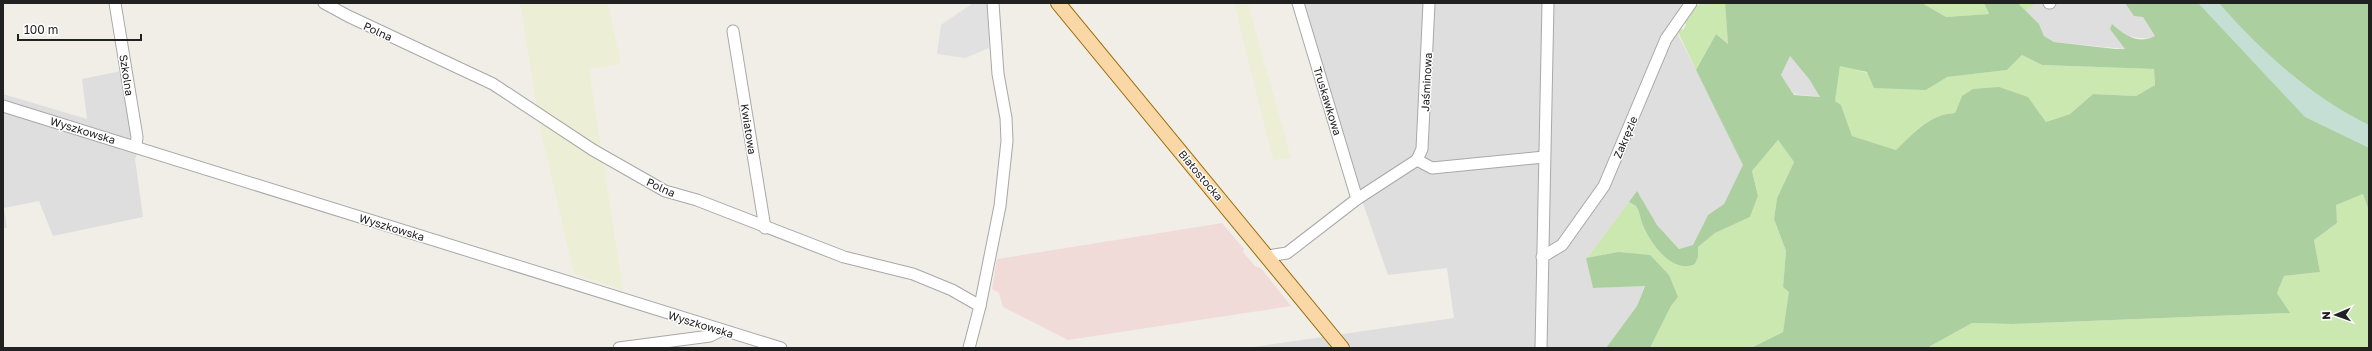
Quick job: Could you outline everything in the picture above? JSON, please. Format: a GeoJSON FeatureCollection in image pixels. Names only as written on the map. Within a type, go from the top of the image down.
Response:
{"type":"FeatureCollection","features":[{"type":"Feature","properties":{"kind":"main road","name":"Białostocka"},"geometry":{"type":"LineString","coordinates":[[1058,3],[1268,256],[1342,348]]}},
{"type":"Feature","properties":{"kind":"street","name":"Szkolna"},"geometry":{"type":"LineString","coordinates":[[115,3],[137,137],[136,147]]}},
{"type":"Feature","properties":{"kind":"street","name":"Polna"},"geometry":{"type":"LineString","coordinates":[[324,3],[354,19],[493,84],[594,150],[665,191],[697,200],[765,228],[844,257],[913,274],[952,290],[980,306]]}},
{"type":"Feature","properties":{"kind":"street"},"geometry":{"type":"LineString","coordinates":[[969,348],[980,306],[1000,206],[1007,141],[1006,118],[998,74],[993,3]]}},
{"type":"Feature","properties":{"kind":"street","name":"Truskawkowa"},"geometry":{"type":"LineString","coordinates":[[1298,3],[1357,199]]}},
{"type":"Feature","properties":{"kind":"street","name":"Jaśminowa"},"geometry":{"type":"LineString","coordinates":[[1417,160],[1422,149],[1429,3]]}},
{"type":"Feature","properties":{"kind":"street"},"geometry":{"type":"LineString","coordinates":[[1541,348],[1548,3]]}},
{"type":"Feature","properties":{"kind":"street","name":"Zakręzie"},"geometry":{"type":"LineString","coordinates":[[1542,257],[1562,246],[1604,186],[1666,38],[1691,3]]}},
{"type":"Feature","properties":{"kind":"street","name":"Kwiatowa"},"geometry":{"type":"LineString","coordinates":[[733,31],[765,228]]}},
{"type":"Feature","properties":{"kind":"street","name":"Wyszkowska"},"geometry":{"type":"LineString","coordinates":[[3,106],[781,348]]}},
{"type":"Feature","properties":{"kind":"street"},"geometry":{"type":"LineString","coordinates":[[1268,256],[1287,253],[1357,199],[1417,160],[1432,168],[1544,157]]}},
{"type":"Feature","properties":{"kind":"street"},"geometry":{"type":"LineString","coordinates":[[619,348],[710,336],[722,330]]}},
{"type":"Feature","properties":{"kind":"shaded area"},"geometry":{"type":"Polygon","coordinates":[[[973,3],[988,3],[989,48],[965,58],[937,54],[941,25],[973,3]]]}},
{"type":"Feature","properties":{"kind":"shaded area"},"geometry":{"type":"Polygon","coordinates":[[[1302,3],[1685,3],[1671,21],[1744,164],[1724,204],[1708,215],[1694,245],[1679,249],[1657,225],[1637,192],[1587,258],[1593,288],[1645,285],[1637,306],[1606,348],[1246,348],[1454,318],[1447,268],[1388,275],[1352,172],[1302,3]]]}},
{"type":"Feature","properties":{"kind":"shaded area"},"geometry":{"type":"Polygon","coordinates":[[[2037,3],[2125,3],[2134,15],[2143,17],[2155,36],[2149,39],[2125,36],[2123,44],[2126,49],[2054,42],[2044,36],[2039,24],[2026,11],[2037,3]]]}},
{"type":"Feature","properties":{"kind":"shaded area"},"geometry":{"type":"Polygon","coordinates":[[[1790,56],[1809,79],[1820,97],[1794,94],[1781,75],[1790,56]]]}},
{"type":"Feature","properties":{"kind":"shaded area"},"geometry":{"type":"Polygon","coordinates":[[[131,69],[143,139],[135,159],[143,217],[53,236],[39,201],[4,208],[7,228],[3,228],[3,94],[87,119],[82,79],[131,69]]]}},
{"type":"Feature","properties":{"kind":"shaded area"},"geometry":{"type":"Polygon","coordinates":[[[1222,223],[1244,249],[1243,252],[1255,266],[1261,268],[1291,306],[1068,340],[1003,307],[999,293],[992,289],[997,259],[1222,223]]]}},
{"type":"Feature","properties":{"kind":"green space"},"geometry":{"type":"Polygon","coordinates":[[[520,3],[608,3],[621,64],[589,69],[623,290],[574,274],[541,132],[520,3]]]}},
{"type":"Feature","properties":{"kind":"green space"},"geometry":{"type":"Polygon","coordinates":[[[1234,3],[1248,3],[1291,158],[1273,160],[1234,3]]]}},
{"type":"Feature","properties":{"kind":"green space"},"geometry":{"type":"Polygon","coordinates":[[[1703,3],[1725,3],[1728,44],[1716,34],[1696,70],[1678,32],[1680,28],[1683,30],[1686,25],[1685,22],[1696,6],[1703,3]]]}},
{"type":"Feature","properties":{"kind":"green space"},"geometry":{"type":"Polygon","coordinates":[[[1725,3],[1922,3],[1946,17],[1989,14],[1984,3],[2018,3],[2039,24],[2044,36],[2054,42],[2125,49],[2110,29],[2112,24],[2132,38],[2149,39],[2155,36],[2143,17],[2134,16],[2125,3],[2369,3],[2369,211],[2363,194],[2336,205],[2337,223],[2314,240],[2320,272],[2284,276],[2277,293],[2290,313],[2012,324],[1972,323],[1927,348],[1751,348],[1783,332],[1789,292],[1783,287],[1786,251],[1774,219],[1777,198],[1794,162],[1778,140],[1752,171],[1758,196],[1750,217],[1715,233],[1698,247],[1698,257],[1695,264],[1686,266],[1678,265],[1662,255],[1645,231],[1636,206],[1629,202],[1637,191],[1657,225],[1679,249],[1693,245],[1708,215],[1724,204],[1743,165],[1696,70],[1716,34],[1728,44],[1725,3]],[[2022,55],[2007,70],[1947,77],[1926,90],[1874,88],[1867,72],[1840,66],[1835,101],[1841,105],[1852,136],[1896,150],[1916,131],[1930,121],[1946,114],[1955,113],[1962,96],[1973,89],[1999,87],[2028,97],[2046,122],[2070,114],[2093,94],[2136,96],[2155,85],[2154,69],[2042,65],[2022,55]],[[1790,56],[1781,75],[1794,95],[1820,97],[1809,79],[1790,56]]]}},
{"type":"Feature","properties":{"kind":"green space"},"geometry":{"type":"Polygon","coordinates":[[[1922,3],[1984,3],[1989,14],[1946,17],[1922,3]]]}},
{"type":"Feature","properties":{"kind":"green space"},"geometry":{"type":"Polygon","coordinates":[[[2018,3],[2037,3],[2026,11],[2018,3]]]}},
{"type":"Feature","properties":{"kind":"green space"},"geometry":{"type":"Polygon","coordinates":[[[2198,3],[2219,3],[2252,38],[2288,72],[2327,101],[2369,125],[2369,148],[2305,117],[2198,3]]]}},
{"type":"Feature","properties":{"kind":"green space"},"geometry":{"type":"Polygon","coordinates":[[[2022,55],[2042,65],[2154,69],[2155,85],[2136,96],[2093,94],[2070,114],[2046,122],[2028,97],[1962,96],[1955,113],[1946,114],[1930,121],[1916,131],[1896,150],[1852,136],[1841,105],[1835,101],[1840,65],[1926,90],[1946,77],[2007,70],[2022,55]]]}},
{"type":"Feature","properties":{"kind":"green space"},"geometry":{"type":"Polygon","coordinates":[[[1778,140],[1794,162],[1777,198],[1774,219],[1786,251],[1783,287],[1790,291],[1783,332],[1751,348],[1650,348],[1671,306],[1678,297],[1618,252],[1587,258],[1629,202],[1636,206],[1645,231],[1662,255],[1678,265],[1686,266],[1695,264],[1698,257],[1698,247],[1715,233],[1750,217],[1758,196],[1752,171],[1778,140]]]}},
{"type":"Feature","properties":{"kind":"green space"},"geometry":{"type":"Polygon","coordinates":[[[2363,194],[2369,211],[2369,348],[1927,348],[1972,323],[2012,324],[2289,313],[2277,293],[2284,276],[2320,272],[2314,240],[2337,223],[2335,205],[2363,194]]]}},
{"type":"Feature","properties":{"kind":"green space"},"geometry":{"type":"Polygon","coordinates":[[[1618,252],[1650,255],[1669,275],[1678,297],[1671,306],[1650,348],[1606,348],[1637,306],[1645,286],[1593,288],[1586,258],[1618,252]]]}}]}
